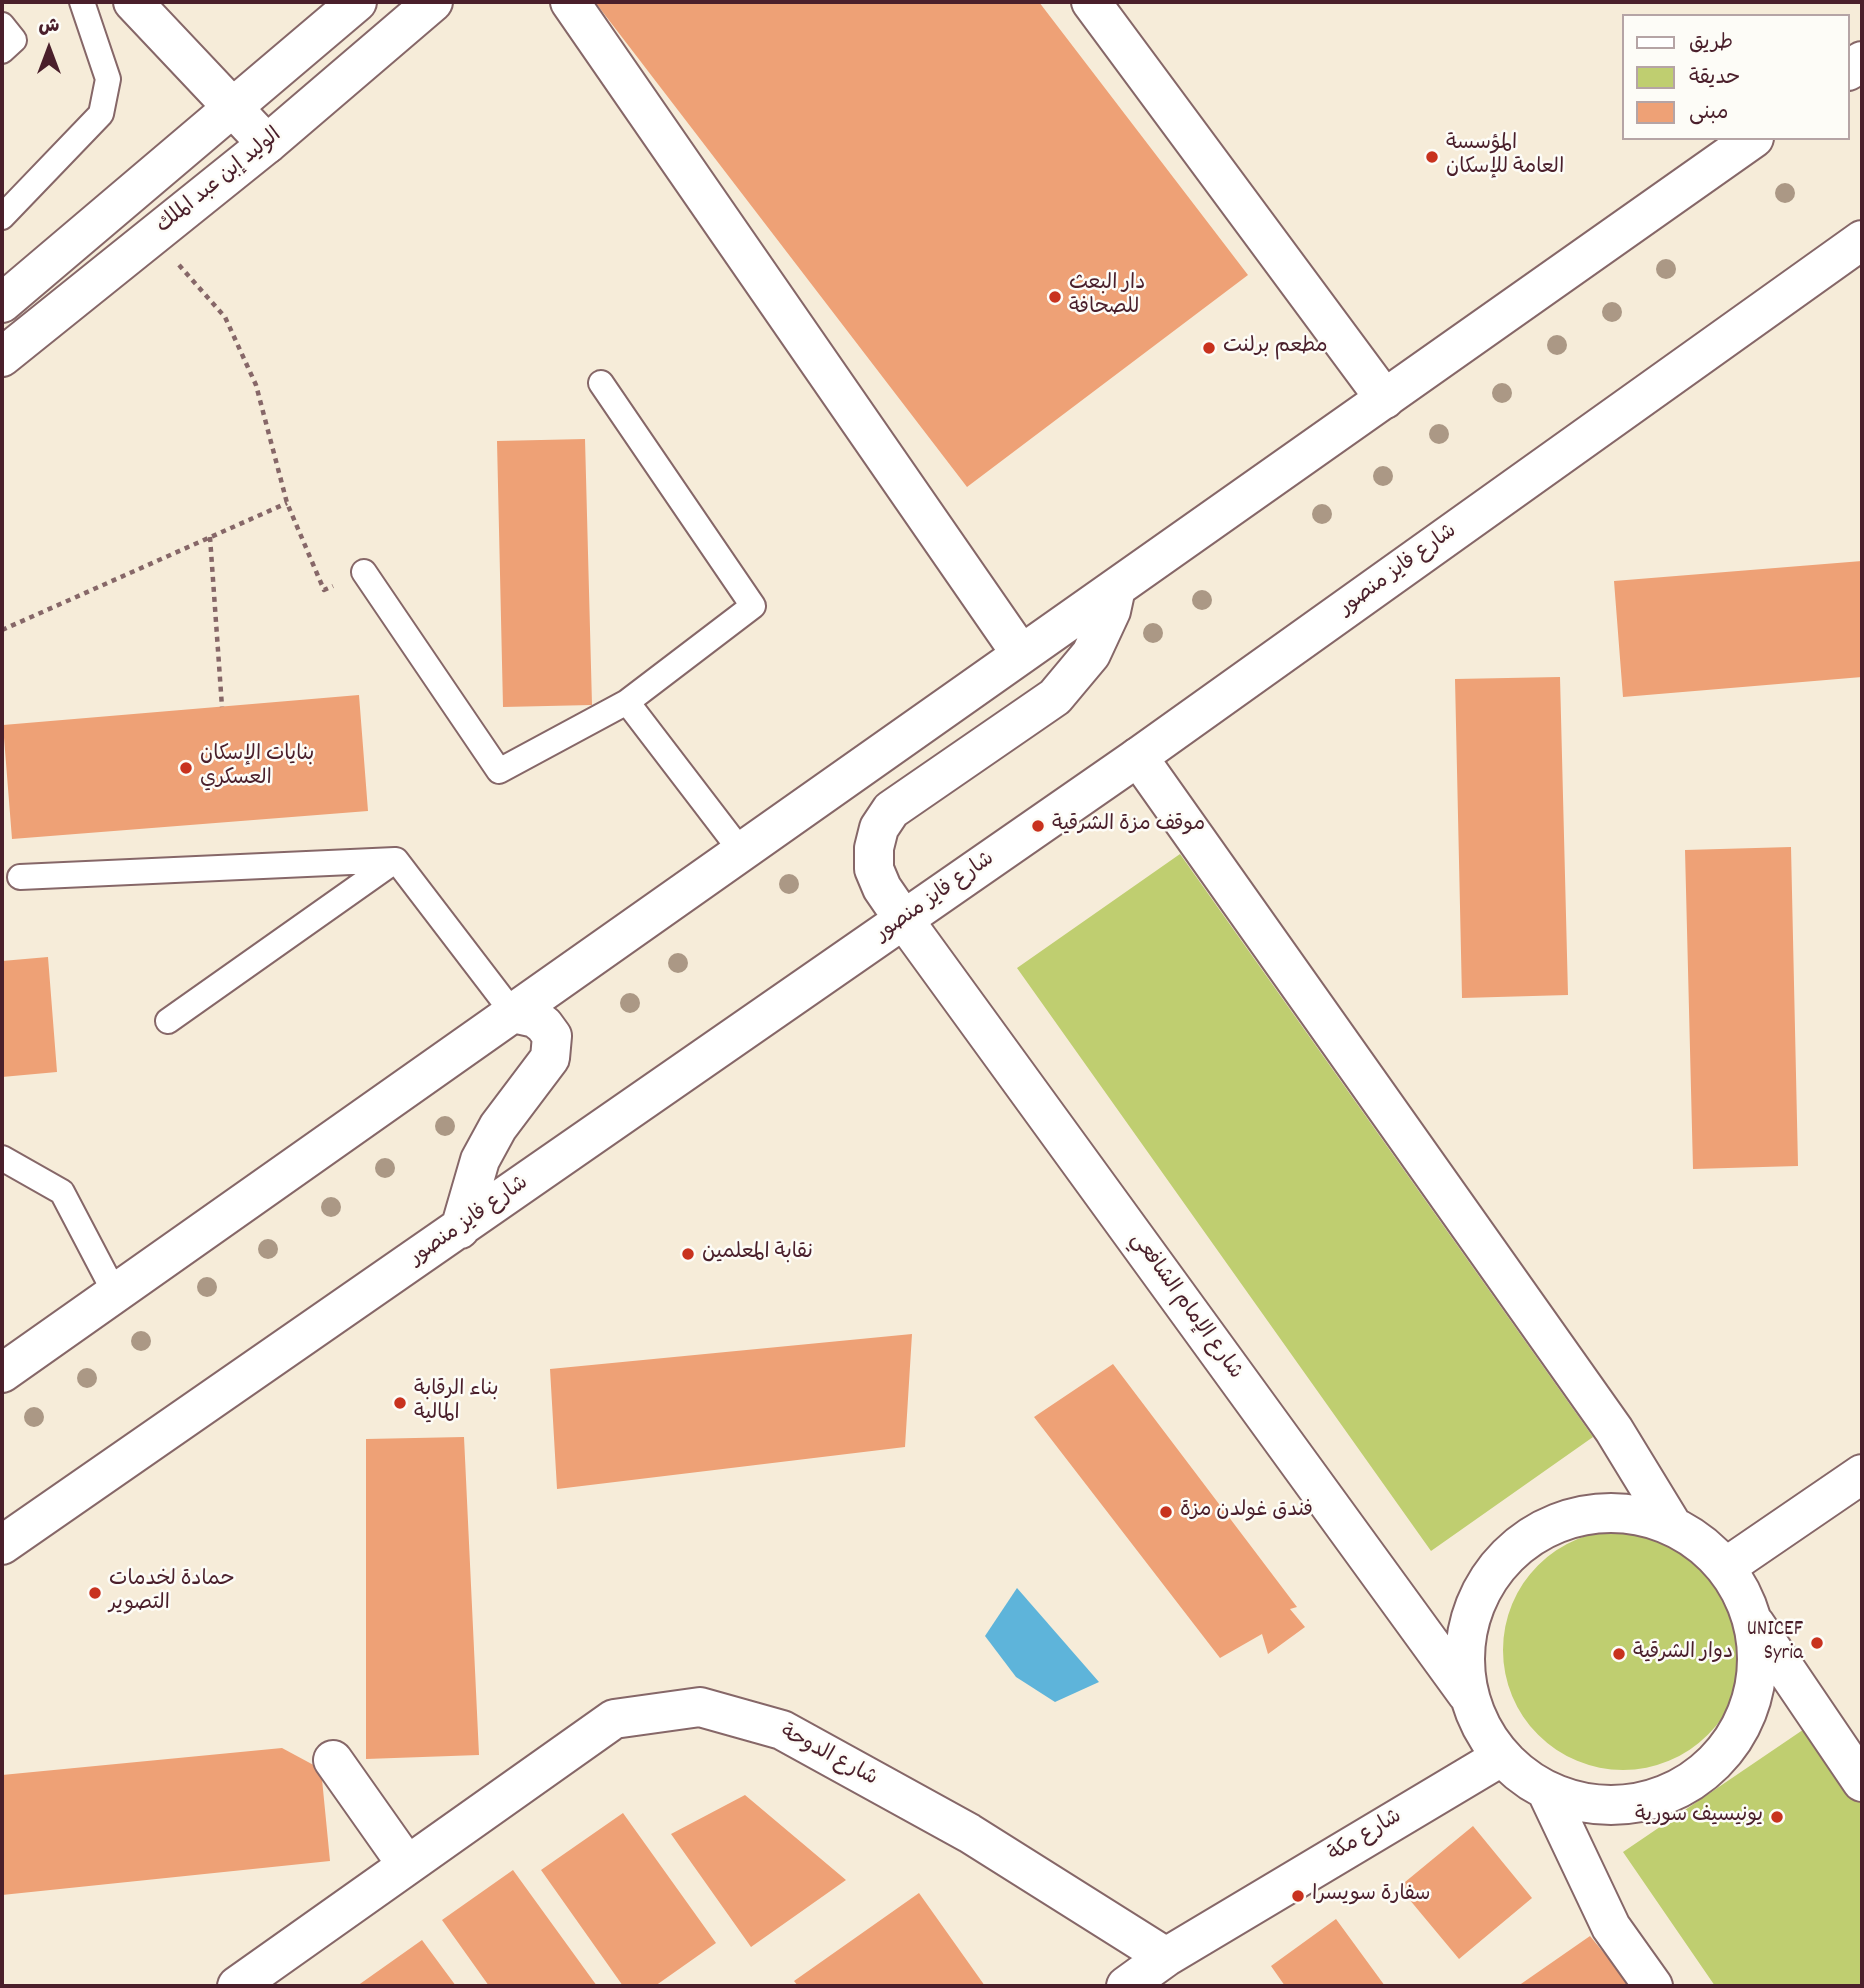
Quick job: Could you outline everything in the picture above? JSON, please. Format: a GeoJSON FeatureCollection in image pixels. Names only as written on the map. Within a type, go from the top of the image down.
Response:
{"type":"FeatureCollection","features":[{"type":"Feature","properties":{"kind":"main road"},"geometry":{"type":"LineString","coordinates":[[133,2],[231,109],[267,144]]}},
{"type":"Feature","properties":{"kind":"main road"},"geometry":{"type":"LineString","coordinates":[[2,303],[357,2]]}},
{"type":"Feature","properties":{"kind":"main road","name":"الوليد إبن عبد الملك"},"geometry":{"type":"LineString","coordinates":[[2,357],[267,144],[433,2]]}},
{"type":"Feature","properties":{"kind":"main road"},"geometry":{"type":"LineString","coordinates":[[570,2],[1021,654]]}},
{"type":"Feature","properties":{"kind":"main road"},"geometry":{"type":"LineString","coordinates":[[1091,2],[1385,399]]}},
{"type":"Feature","properties":{"kind":"main road"},"geometry":{"type":"LineString","coordinates":[[2,1373],[1751,140]]}},
{"type":"Feature","properties":{"kind":"main road","name":"شارع فايز منصور"},"geometry":{"type":"LineString","coordinates":[[2,1545],[1138,757],[1862,240]]}},
{"type":"Feature","properties":{"kind":"main road","name":"شارع الإمام الشافعي"},"geometry":{"type":"LineString","coordinates":[[1116,588],[1111,611],[1091,654],[1055,697],[891,810],[879,828],[874,848],[874,869],[882,888],[904,920],[1467,1694]]}},
{"type":"Feature","properties":{"kind":"main road"},"geometry":{"type":"LineString","coordinates":[[1138,757],[1614,1430],[1672,1525]]}},
{"type":"Feature","properties":{"kind":"main road"},"geometry":{"type":"LineString","coordinates":[[460,1229],[468,1194],[486,1149],[519,1097],[550,1058],[552,1037],[544,1025],[535,1018],[513,1013]]}},
{"type":"Feature","properties":{"kind":"main road"},"geometry":{"type":"LineString","coordinates":[[1726,1567],[1862,1474]]}},
{"type":"Feature","properties":{"kind":"main road"},"geometry":{"type":"LineString","coordinates":[[1755,1624],[1758,1671],[1747,1717],[1721,1757],[1684,1787],[1640,1804],[1592,1805],[1547,1792],[1522,1776],[1501,1757],[1480,1728],[1467,1694],[1465,1640],[1481,1588],[1516,1546],[1564,1520],[1618,1512],[1672,1525],[1701,1542],[1726,1567],[1743,1594],[1755,1624],[1862,1782]]}},
{"type":"Feature","properties":{"kind":"main road","name":"شارع الدوحة"},"geometry":{"type":"LineString","coordinates":[[237,1986],[614,1718],[700,1707],[782,1730],[969,1833],[1166,1957]]}},
{"type":"Feature","properties":{"kind":"main road","name":"شارع مكة"},"geometry":{"type":"LineString","coordinates":[[1126,1986],[1166,1957],[1501,1757]]}},
{"type":"Feature","properties":{"kind":"main road"},"geometry":{"type":"LineString","coordinates":[[333,1760],[407,1866]]}},
{"type":"Feature","properties":{"kind":"main road"},"geometry":{"type":"LineString","coordinates":[[1547,1792],[1611,1927],[1653,1986]]}},
{"type":"Feature","properties":{"kind":"lane"},"geometry":{"type":"LineString","coordinates":[[2,216],[101,114],[108,79],[82,2]]}},
{"type":"Feature","properties":{"kind":"lane"},"geometry":{"type":"LineString","coordinates":[[2,25],[14,40],[2,51]]}},
{"type":"Feature","properties":{"kind":"lane"},"geometry":{"type":"LineString","coordinates":[[364,572],[499,771],[626,702],[753,606],[601,383]]}},
{"type":"Feature","properties":{"kind":"lane"},"geometry":{"type":"LineString","coordinates":[[626,702],[741,851]]}},
{"type":"Feature","properties":{"kind":"lane"},"geometry":{"type":"LineString","coordinates":[[396,860],[513,1013]]}},
{"type":"Feature","properties":{"kind":"lane"},"geometry":{"type":"LineString","coordinates":[[20,877],[396,860]]}},
{"type":"Feature","properties":{"kind":"lane"},"geometry":{"type":"LineString","coordinates":[[168,1021],[396,860]]}},
{"type":"Feature","properties":{"kind":"lane"},"geometry":{"type":"LineString","coordinates":[[2,1158],[62,1192],[114,1293]]}},
{"type":"Feature","properties":{"kind":"path"},"geometry":{"type":"LineString","coordinates":[[154,235],[225,317],[256,385],[286,503],[324,590]]}},
{"type":"Feature","properties":{"kind":"path"},"geometry":{"type":"LineString","coordinates":[[2,630],[286,503]]}},
{"type":"Feature","properties":{"kind":"path"},"geometry":{"type":"LineString","coordinates":[[210,537],[222,706]]}},
{"type":"Feature","properties":{"kind":"green space"},"geometry":{"type":"Polygon","coordinates":[[[1180,854],[1593,1437],[1431,1551],[1017,968],[1180,854]]]}},
{"type":"Feature","properties":{"kind":"green space"},"geometry":{"type":"Polygon","coordinates":[[[1623,1530],[1669,1540],[1708,1565],[1733,1604],[1743,1650],[1733,1696],[1708,1735],[1669,1760],[1623,1770],[1577,1760],[1538,1735],[1513,1696],[1503,1650],[1513,1604],[1538,1565],[1577,1540],[1623,1530]]]}},
{"type":"Feature","properties":{"kind":"green space"},"geometry":{"type":"Polygon","coordinates":[[[1816,1721],[1862,1789],[1862,1986],[1715,1986],[1623,1852],[1816,1721]]]}},
{"type":"Feature","properties":{"kind":"water"},"geometry":{"type":"Polygon","coordinates":[[[1017,1588],[1099,1682],[1055,1702],[1016,1677],[985,1636],[1017,1588]]]}},
{"type":"Feature","properties":{"kind":"building"},"geometry":{"type":"Polygon","coordinates":[[[595,2],[1039,2],[1248,275],[967,487],[595,2]]]}},
{"type":"Feature","properties":{"kind":"building"},"geometry":{"type":"Polygon","coordinates":[[[585,439],[592,705],[503,707],[497,441],[585,439]]]}},
{"type":"Feature","properties":{"kind":"building"},"geometry":{"type":"Polygon","coordinates":[[[1862,561],[1862,677],[1623,697],[1614,581],[1862,561]]]}},
{"type":"Feature","properties":{"kind":"building"},"geometry":{"type":"Polygon","coordinates":[[[1560,677],[1568,995],[1462,998],[1455,679],[1560,677]]]}},
{"type":"Feature","properties":{"kind":"building","name":"بنايات الإسكان العسكري"},"geometry":{"type":"Polygon","coordinates":[[[359,695],[368,811],[12,839],[3,725],[359,695]]]}},
{"type":"Feature","properties":{"kind":"building"},"geometry":{"type":"Polygon","coordinates":[[[1791,847],[1798,1166],[1693,1169],[1685,850],[1791,847]]]}},
{"type":"Feature","properties":{"kind":"building"},"geometry":{"type":"Polygon","coordinates":[[[48,957],[57,1072],[2,1077],[2,961],[48,957]]]}},
{"type":"Feature","properties":{"kind":"building"},"geometry":{"type":"Polygon","coordinates":[[[912,1334],[905,1447],[557,1489],[550,1369],[912,1334]]]}},
{"type":"Feature","properties":{"kind":"building","name":"فندق غولدن مزة"},"geometry":{"type":"Polygon","coordinates":[[[1113,1364],[1297,1607],[1290,1609],[1305,1627],[1268,1654],[1262,1634],[1220,1658],[1034,1417],[1113,1364]]]}},
{"type":"Feature","properties":{"kind":"building"},"geometry":{"type":"Polygon","coordinates":[[[464,1437],[479,1755],[366,1759],[366,1439],[464,1437]]]}},
{"type":"Feature","properties":{"kind":"building"},"geometry":{"type":"Polygon","coordinates":[[[282,1748],[321,1769],[330,1861],[2,1895],[2,1775],[282,1748]]]}},
{"type":"Feature","properties":{"kind":"building"},"geometry":{"type":"Polygon","coordinates":[[[745,1795],[846,1880],[751,1947],[671,1834],[745,1795]]]}},
{"type":"Feature","properties":{"kind":"building"},"geometry":{"type":"Polygon","coordinates":[[[623,1813],[716,1943],[655,1986],[623,1986],[541,1870],[623,1813]]]}},
{"type":"Feature","properties":{"kind":"building"},"geometry":{"type":"Polygon","coordinates":[[[1473,1826],[1532,1898],[1459,1959],[1399,1887],[1473,1826]]]}},
{"type":"Feature","properties":{"kind":"building"},"geometry":{"type":"Polygon","coordinates":[[[513,1870],[597,1986],[489,1986],[442,1920],[513,1870]]]}},
{"type":"Feature","properties":{"kind":"building"},"geometry":{"type":"Polygon","coordinates":[[[919,1893],[985,1986],[798,1986],[794,1981],[919,1893]]]}},
{"type":"Feature","properties":{"kind":"building"},"geometry":{"type":"Polygon","coordinates":[[[1336,1919],[1385,1986],[1285,1986],[1271,1966],[1336,1919]]]}},
{"type":"Feature","properties":{"kind":"building"},"geometry":{"type":"Polygon","coordinates":[[[1590,1936],[1631,1986],[1518,1986],[1590,1936]]]}},
{"type":"Feature","properties":{"kind":"building"},"geometry":{"type":"Polygon","coordinates":[[[422,1940],[456,1986],[357,1986],[422,1940]]]}},
{"type":"Feature","properties":{"kind":"place","name":"المؤسسة العامة للإسكان"},"geometry":{"type":"Point","coordinates":[1432,157]}},
{"type":"Feature","properties":{"kind":"place","name":"دار البعث للصحافة"},"geometry":{"type":"Point","coordinates":[1055,297]}},
{"type":"Feature","properties":{"kind":"place","name":"مطعم برلنت"},"geometry":{"type":"Point","coordinates":[1209,348]}},
{"type":"Feature","properties":{"kind":"place","name":"بنايات الإسكان العسكري"},"geometry":{"type":"Point","coordinates":[186,768]}},
{"type":"Feature","properties":{"kind":"place","name":"موقف مزة الشرقية"},"geometry":{"type":"Point","coordinates":[1038,826]}},
{"type":"Feature","properties":{"kind":"place","name":"نقابة المعلمين"},"geometry":{"type":"Point","coordinates":[688,1254]}},
{"type":"Feature","properties":{"kind":"place","name":"بناء الرقابة المالية"},"geometry":{"type":"Point","coordinates":[400,1403]}},
{"type":"Feature","properties":{"kind":"place","name":"فندق غولدن مزة"},"geometry":{"type":"Point","coordinates":[1166,1512]}},
{"type":"Feature","properties":{"kind":"place","name":"حمادة لخدمات التصوير"},"geometry":{"type":"Point","coordinates":[95,1593]}},
{"type":"Feature","properties":{"kind":"place","name":"UNICEF Syria"},"geometry":{"type":"Point","coordinates":[1817,1643]}},
{"type":"Feature","properties":{"kind":"place","name":"دوار الشرقية"},"geometry":{"type":"Point","coordinates":[1619,1654]}},
{"type":"Feature","properties":{"kind":"place","name":"يونيسيف سورية"},"geometry":{"type":"Point","coordinates":[1777,1817]}},
{"type":"Feature","properties":{"kind":"place","name":"سفارة سويسرا"},"geometry":{"type":"Point","coordinates":[1298,1896]}}]}
